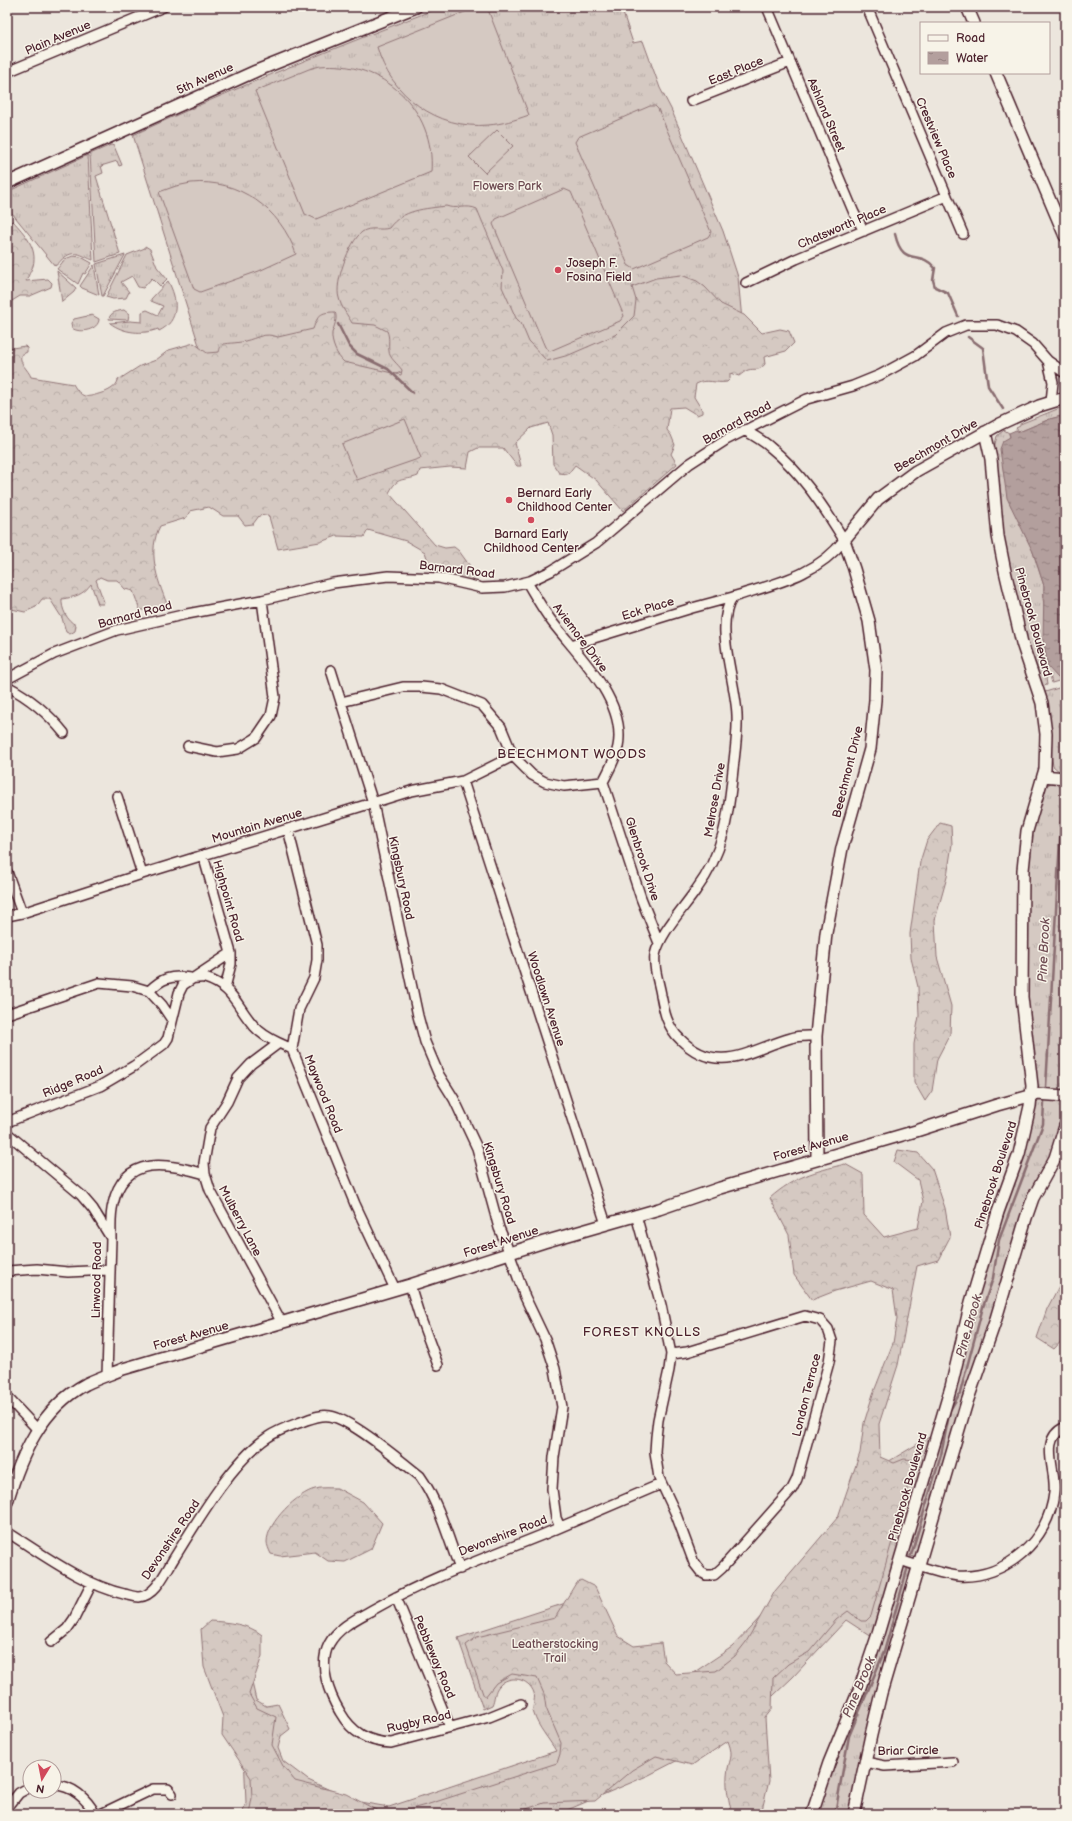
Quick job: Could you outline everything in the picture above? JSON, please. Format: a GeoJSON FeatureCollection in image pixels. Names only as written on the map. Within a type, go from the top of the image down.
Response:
{"type":"FeatureCollection","features":[{"type":"Feature","properties":{"kind":"street","name":"Plain Avenue"},"geometry":{"type":"LineString","coordinates":[[7,72],[163,7]]}},
{"type":"Feature","properties":{"kind":"street","name":"5th Avenue"},"geometry":{"type":"LineString","coordinates":[[7,182],[249,74],[416,7]]}},
{"type":"Feature","properties":{"kind":"street","name":"Ashland Street"},"geometry":{"type":"LineString","coordinates":[[767,7],[854,213],[864,231]]}},
{"type":"Feature","properties":{"kind":"street","name":"Crestview Place"},"geometry":{"type":"LineString","coordinates":[[867,7],[963,234]]}},
{"type":"Feature","properties":{"kind":"street"},"geometry":{"type":"LineString","coordinates":[[967,7],[974,22]]}},
{"type":"Feature","properties":{"kind":"street","name":"East Place"},"geometry":{"type":"LineString","coordinates":[[691,102],[790,62]]}},
{"type":"Feature","properties":{"kind":"street"},"geometry":{"type":"LineString","coordinates":[[996,74],[1065,236]]}},
{"type":"Feature","properties":{"kind":"street","name":"Chatsworth Place"},"geometry":{"type":"LineString","coordinates":[[746,283],[796,259],[947,196]]}},
{"type":"Feature","properties":{"kind":"street","name":"Barnard Road"},"geometry":{"type":"LineString","coordinates":[[7,679],[54,654],[117,630],[187,614],[262,600],[333,583],[375,577],[439,578],[482,588],[505,587],[527,582],[551,571],[592,546],[689,464],[744,430],[807,399],[853,386],[880,375],[915,356],[946,333],[966,325],[997,325],[1016,332],[1033,344],[1048,361],[1065,373]]}},
{"type":"Feature","properties":{"kind":"street","name":"Barnard Road"},"geometry":{"type":"LineString","coordinates":[[1048,361],[1053,382],[1052,402]]}},
{"type":"Feature","properties":{"kind":"street"},"geometry":{"type":"LineString","coordinates":[[1052,402],[1065,389]]}},
{"type":"Feature","properties":{"kind":"street","name":"Beechmont Drive"},"geometry":{"type":"LineString","coordinates":[[817,1158],[816,1036],[821,975],[829,911],[842,848],[870,749],[875,705],[876,670],[866,609],[844,540],[869,508],[892,487],[926,464],[984,432],[1027,412],[1065,398]]}},
{"type":"Feature","properties":{"kind":"street"},"geometry":{"type":"LineString","coordinates":[[733,597],[791,579],[836,551],[844,540],[824,510],[794,471],[771,447],[744,430]]}},
{"type":"Feature","properties":{"kind":"street","name":"Pinebrook Boulevard"},"geometry":{"type":"LineString","coordinates":[[812,1814],[831,1757],[868,1664],[900,1560],[947,1401],[965,1324],[998,1212],[1023,1141],[1032,1095],[1022,997],[1023,870],[1025,840],[1029,821],[1043,776],[1047,743],[1043,709],[1022,643],[1009,591],[998,536],[991,459],[984,432]]}},
{"type":"Feature","properties":{"kind":"street","name":"Aviemore Drive"},"geometry":{"type":"LineString","coordinates":[[527,582],[541,605],[589,666],[611,704],[619,726],[618,750],[603,782]]}},
{"type":"Feature","properties":{"kind":"street","name":"Eck Place"},"geometry":{"type":"LineString","coordinates":[[571,645],[733,597]]}},
{"type":"Feature","properties":{"kind":"street","name":"Melrose Drive"},"geometry":{"type":"LineString","coordinates":[[733,597],[725,614],[724,633],[735,686],[737,739],[725,828],[718,849],[698,888],[659,943],[655,957],[656,969],[668,1024],[679,1038],[696,1052],[710,1057],[730,1058],[743,1056],[791,1038],[816,1036]]}},
{"type":"Feature","properties":{"kind":"street"},"geometry":{"type":"LineString","coordinates":[[188,746],[217,752],[238,749],[256,738],[271,716],[275,696],[262,600]]}},
{"type":"Feature","properties":{"kind":"street"},"geometry":{"type":"LineString","coordinates":[[331,670],[373,803]]}},
{"type":"Feature","properties":{"kind":"street"},"geometry":{"type":"LineString","coordinates":[[7,686],[27,697],[43,710],[64,733]]}},
{"type":"Feature","properties":{"kind":"street"},"geometry":{"type":"LineString","coordinates":[[341,702],[403,688],[421,687],[441,689],[482,705],[492,715],[500,727],[513,756],[532,775],[556,785],[574,786],[603,782]]}},
{"type":"Feature","properties":{"kind":"street","name":"Mountain Avenue"},"geometry":{"type":"LineString","coordinates":[[7,916],[22,913],[142,874],[411,791],[463,781],[513,756]]}},
{"type":"Feature","properties":{"kind":"street"},"geometry":{"type":"LineString","coordinates":[[1043,776],[1065,778]]}},
{"type":"Feature","properties":{"kind":"street","name":"Woodlawn Avenue"},"geometry":{"type":"LineString","coordinates":[[463,781],[606,1224]]}},
{"type":"Feature","properties":{"kind":"street","name":"Glenbrook Drive"},"geometry":{"type":"LineString","coordinates":[[603,782],[641,898],[659,943]]}},
{"type":"Feature","properties":{"kind":"street"},"geometry":{"type":"LineString","coordinates":[[116,796],[142,874]]}},
{"type":"Feature","properties":{"kind":"street","name":"Kingsbury Road"},"geometry":{"type":"LineString","coordinates":[[373,803],[418,1016],[425,1042],[439,1074],[454,1099],[477,1148],[499,1228],[510,1253],[525,1297],[545,1338],[555,1369],[562,1412],[554,1457],[552,1489],[556,1518],[560,1527]]}},
{"type":"Feature","properties":{"kind":"street","name":"Maywood Road"},"geometry":{"type":"LineString","coordinates":[[288,829],[317,945],[317,960],[314,978],[299,1009],[292,1049],[355,1204],[396,1289]]}},
{"type":"Feature","properties":{"kind":"street","name":"Highpoint Road"},"geometry":{"type":"LineString","coordinates":[[203,855],[231,953],[231,964],[225,988]]}},
{"type":"Feature","properties":{"kind":"street"},"geometry":{"type":"LineString","coordinates":[[7,872],[22,913]]}},
{"type":"Feature","properties":{"kind":"street","name":"Highpoint Road"},"geometry":{"type":"LineString","coordinates":[[191,979],[231,953]]}},
{"type":"Feature","properties":{"kind":"street"},"geometry":{"type":"LineString","coordinates":[[149,991],[162,981],[178,976],[191,979],[206,978],[225,988],[232,994],[255,1027],[279,1043],[292,1049]]}},
{"type":"Feature","properties":{"kind":"street","name":"Ridge Road"},"geometry":{"type":"LineString","coordinates":[[7,1122],[100,1086],[134,1066],[164,1044],[168,1038],[179,993],[183,985],[191,979]]}},
{"type":"Feature","properties":{"kind":"street"},"geometry":{"type":"LineString","coordinates":[[7,1014],[99,983],[132,986],[149,991],[162,1005],[172,1020]]}},
{"type":"Feature","properties":{"kind":"street","name":"Mulberry Lane"},"geometry":{"type":"LineString","coordinates":[[279,1043],[250,1064],[238,1078],[227,1102],[210,1128],[206,1148],[205,1174],[210,1190],[282,1322]]}},
{"type":"Feature","properties":{"kind":"street","name":"Forest Avenue"},"geometry":{"type":"LineString","coordinates":[[7,1502],[14,1476],[27,1446],[55,1408],[69,1395],[87,1384],[123,1369],[410,1285],[817,1158],[916,1131],[1032,1095],[1065,1096]]}},
{"type":"Feature","properties":{"kind":"street"},"geometry":{"type":"LineString","coordinates":[[854,1814],[881,1693],[967,1402],[995,1322],[1029,1208],[1055,1158],[1065,1126]]}},
{"type":"Feature","properties":{"kind":"street","name":"Linwood Road"},"geometry":{"type":"LineString","coordinates":[[7,1133],[80,1195],[93,1209],[110,1238],[107,1376]]}},
{"type":"Feature","properties":{"kind":"street"},"geometry":{"type":"LineString","coordinates":[[110,1238],[112,1205],[117,1191],[132,1173],[147,1166],[158,1164],[182,1167],[205,1174]]}},
{"type":"Feature","properties":{"kind":"street"},"geometry":{"type":"LineString","coordinates":[[636,1215],[661,1305],[671,1354],[656,1437],[655,1452],[661,1484]]}},
{"type":"Feature","properties":{"kind":"street"},"geometry":{"type":"LineString","coordinates":[[7,1271],[37,1269],[68,1272],[109,1270]]}},
{"type":"Feature","properties":{"kind":"street"},"geometry":{"type":"LineString","coordinates":[[410,1285],[438,1365]]}},
{"type":"Feature","properties":{"kind":"street","name":"London Terrace"},"geometry":{"type":"LineString","coordinates":[[661,1484],[675,1512],[694,1563],[701,1572],[714,1575],[722,1568],[792,1489],[807,1445],[830,1362],[832,1341],[828,1329],[820,1320],[805,1316],[686,1352],[671,1354]]}},
{"type":"Feature","properties":{"kind":"street"},"geometry":{"type":"LineString","coordinates":[[7,1397],[38,1430]]}},
{"type":"Feature","properties":{"kind":"street","name":"Devonshire Road"},"geometry":{"type":"LineString","coordinates":[[92,1583],[116,1592],[138,1597],[149,1594],[159,1583],[196,1523],[233,1472],[254,1448],[278,1430],[321,1416],[330,1416],[343,1420],[362,1432],[420,1476],[427,1486],[460,1568],[661,1484]]}},
{"type":"Feature","properties":{"kind":"street"},"geometry":{"type":"LineString","coordinates":[[900,1560],[958,1576],[985,1573],[1004,1567],[1032,1543],[1041,1531],[1050,1514],[1053,1502],[1054,1480],[1050,1448],[1051,1440],[1058,1431],[1065,1427]]}},
{"type":"Feature","properties":{"kind":"street"},"geometry":{"type":"LineString","coordinates":[[7,1532],[92,1583],[68,1629],[51,1642]]}},
{"type":"Feature","properties":{"kind":"street","name":"Rugby Road"},"geometry":{"type":"LineString","coordinates":[[460,1568],[413,1588],[348,1624],[335,1634],[328,1644],[324,1664],[326,1676],[335,1703],[347,1724],[360,1736],[379,1743],[391,1743],[489,1717],[521,1704]]}},
{"type":"Feature","properties":{"kind":"street","name":"Pebbleway Road"},"geometry":{"type":"LineString","coordinates":[[396,1597],[450,1727]]}},
{"type":"Feature","properties":{"kind":"street","name":"Briar Circle"},"geometry":{"type":"LineString","coordinates":[[865,1762],[885,1766],[953,1762]]}},
{"type":"Feature","properties":{"kind":"street"},"geometry":{"type":"LineString","coordinates":[[62,1787],[74,1790],[89,1803],[95,1814]]}},
{"type":"Feature","properties":{"kind":"street"},"geometry":{"type":"LineString","coordinates":[[102,1814],[153,1789],[168,1790],[172,1794]]}},
{"type":"Feature","properties":{"kind":"street"},"geometry":{"type":"LineString","coordinates":[[7,1808],[22,1791]]}},
{"type":"Feature","properties":{"kind":"green space","name":"Flowers Park"},"geometry":{"type":"Polygon","coordinates":[[[441,7],[621,7],[633,43],[643,41],[660,88],[671,109],[723,231],[738,277],[744,342],[541,422],[446,355],[228,438],[133,135],[286,68],[441,7]]]}},
{"type":"Feature","properties":{"kind":"green space"},"geometry":{"type":"Polygon","coordinates":[[[477,7],[487,7],[529,115],[508,122],[488,125],[469,125],[451,122],[434,115],[419,106],[405,94],[393,80],[383,64],[377,47],[477,7]]]}},
{"type":"Feature","properties":{"kind":"green space"},"geometry":{"type":"Polygon","coordinates":[[[320,66],[343,66],[364,71],[384,80],[401,93],[414,109],[424,128],[430,149],[431,172],[316,219],[305,214],[255,91],[320,66]]]}},
{"type":"Feature","properties":{"kind":"green space"},"geometry":{"type":"Polygon","coordinates":[[[650,106],[655,106],[658,109],[711,232],[708,237],[634,269],[628,265],[575,142],[578,137],[650,106]]]}},
{"type":"Feature","properties":{"kind":"green space"},"geometry":{"type":"Polygon","coordinates":[[[497,130],[513,146],[485,173],[469,157],[497,130]]]}},
{"type":"Feature","properties":{"kind":"green space"},"geometry":{"type":"Polygon","coordinates":[[[111,145],[114,146],[122,165],[119,166],[117,161],[101,166],[103,173],[96,176],[120,254],[96,262],[90,154],[111,145]]]}},
{"type":"Feature","properties":{"kind":"green space"},"geometry":{"type":"Polygon","coordinates":[[[88,155],[93,260],[80,254],[73,254],[64,258],[55,266],[7,207],[7,192],[88,155]]]}},
{"type":"Feature","properties":{"kind":"green space"},"geometry":{"type":"Polygon","coordinates":[[[191,183],[208,183],[225,186],[241,191],[256,200],[269,210],[280,223],[296,254],[259,271],[200,292],[194,289],[159,192],[191,183]]]}},
{"type":"Feature","properties":{"kind":"green space","name":"Joseph F. Fosina Field"},"geometry":{"type":"Polygon","coordinates":[[[564,189],[571,192],[624,316],[620,321],[550,351],[545,347],[493,224],[496,219],[564,189]]]}},
{"type":"Feature","properties":{"kind":"green space"},"geometry":{"type":"Polygon","coordinates":[[[446,206],[469,207],[477,209],[503,271],[502,287],[516,318],[521,323],[529,342],[547,361],[569,355],[615,335],[634,316],[636,300],[632,287],[656,278],[681,275],[697,281],[705,287],[721,304],[744,315],[762,333],[780,329],[789,331],[794,343],[786,351],[764,357],[765,364],[759,369],[748,370],[739,376],[730,373],[730,379],[727,382],[704,381],[696,384],[694,397],[702,410],[702,413],[697,415],[684,407],[670,408],[667,430],[675,445],[671,454],[677,464],[623,511],[596,480],[575,465],[568,474],[559,473],[553,464],[552,435],[548,423],[531,428],[515,443],[521,466],[517,466],[503,448],[478,448],[470,452],[467,468],[450,467],[420,470],[418,476],[398,481],[389,493],[435,545],[445,548],[454,547],[459,551],[475,573],[471,580],[432,573],[425,552],[406,541],[368,530],[364,537],[337,536],[320,542],[278,549],[269,517],[266,515],[259,516],[253,524],[245,525],[238,516],[223,516],[209,507],[190,511],[186,518],[160,526],[154,545],[154,555],[157,575],[167,604],[152,610],[140,610],[133,591],[125,589],[117,580],[107,580],[100,577],[96,580],[104,602],[103,604],[98,604],[91,584],[85,591],[78,595],[62,599],[62,606],[65,614],[70,621],[76,625],[75,631],[70,634],[66,632],[62,618],[50,599],[42,599],[36,607],[25,612],[7,608],[7,343],[12,348],[25,346],[27,348],[27,352],[21,355],[21,361],[31,377],[73,384],[80,393],[90,396],[109,390],[115,386],[118,380],[140,366],[156,360],[169,350],[194,343],[207,353],[219,352],[221,346],[224,344],[243,342],[265,335],[278,337],[313,329],[316,320],[320,315],[335,312],[336,320],[332,333],[332,341],[337,353],[344,362],[401,375],[402,370],[389,354],[389,338],[387,331],[375,325],[352,323],[339,298],[338,291],[341,273],[352,244],[365,230],[389,228],[408,213],[422,209],[446,206]]]}},
{"type":"Feature","properties":{"kind":"green space"},"geometry":{"type":"Polygon","coordinates":[[[7,219],[10,222],[13,221],[29,241],[34,253],[33,266],[26,281],[48,279],[52,283],[51,287],[30,296],[20,296],[7,304],[7,219]]]}},
{"type":"Feature","properties":{"kind":"green space"},"geometry":{"type":"Polygon","coordinates":[[[145,246],[150,249],[157,267],[167,279],[160,286],[152,278],[143,288],[138,287],[132,276],[121,282],[129,292],[126,298],[113,299],[106,297],[127,255],[145,248],[145,246]]]}},
{"type":"Feature","properties":{"kind":"green space"},"geometry":{"type":"Polygon","coordinates":[[[125,255],[103,296],[102,296],[96,264],[125,255]]]}},
{"type":"Feature","properties":{"kind":"green space"},"geometry":{"type":"Polygon","coordinates":[[[73,256],[81,257],[92,263],[85,274],[83,273],[78,284],[57,269],[65,259],[73,256]]]}},
{"type":"Feature","properties":{"kind":"green space"},"geometry":{"type":"Polygon","coordinates":[[[94,265],[99,295],[80,286],[94,265]]]}},
{"type":"Feature","properties":{"kind":"green space"},"geometry":{"type":"Polygon","coordinates":[[[57,271],[76,288],[74,292],[62,302],[57,271]]]}},
{"type":"Feature","properties":{"kind":"green space"},"geometry":{"type":"Polygon","coordinates":[[[168,281],[174,295],[175,309],[171,322],[166,327],[159,331],[158,329],[146,332],[133,332],[121,329],[110,323],[130,321],[142,322],[142,312],[147,310],[158,315],[163,306],[151,301],[151,299],[168,281]]]}},
{"type":"Feature","properties":{"kind":"green space"},"geometry":{"type":"Polygon","coordinates":[[[124,310],[129,314],[128,320],[109,319],[113,313],[124,310]]]}},
{"type":"Feature","properties":{"kind":"green space"},"geometry":{"type":"Polygon","coordinates":[[[92,315],[99,319],[96,326],[84,331],[75,330],[72,328],[71,323],[74,319],[92,315]]]}},
{"type":"Feature","properties":{"kind":"green space"},"geometry":{"type":"Polygon","coordinates":[[[1065,406],[1065,415],[1050,419],[1019,432],[1016,428],[1020,426],[1020,424],[1065,406]]]}},
{"type":"Feature","properties":{"kind":"green space"},"geometry":{"type":"Polygon","coordinates":[[[405,419],[421,458],[357,480],[342,444],[405,419]]]}},
{"type":"Feature","properties":{"kind":"green space"},"geometry":{"type":"Polygon","coordinates":[[[1004,430],[1009,433],[1033,552],[1044,586],[1043,599],[1058,678],[1065,676],[1065,679],[1052,683],[1050,676],[1046,678],[1047,685],[1041,687],[1028,653],[1003,542],[994,448],[997,436],[1004,430]]]}},
{"type":"Feature","properties":{"kind":"green space"},"geometry":{"type":"Polygon","coordinates":[[[1065,686],[1065,773],[1060,772],[1053,766],[1042,693],[1065,686]]]}},
{"type":"Feature","properties":{"kind":"green space"},"geometry":{"type":"Polygon","coordinates":[[[1051,783],[1065,784],[1065,1088],[1045,1090],[1035,1085],[1026,1024],[1025,857],[1043,790],[1051,783]]]}},
{"type":"Feature","properties":{"kind":"green space"},"geometry":{"type":"Polygon","coordinates":[[[940,823],[951,826],[952,844],[947,877],[935,920],[937,957],[951,1006],[950,1034],[937,1059],[932,1091],[925,1101],[914,1082],[914,1044],[919,1016],[918,987],[911,958],[910,934],[920,862],[927,840],[940,823]]]}},
{"type":"Feature","properties":{"kind":"green space"},"geometry":{"type":"Polygon","coordinates":[[[1054,1100],[1059,1102],[1064,1109],[1055,1150],[1028,1199],[917,1555],[911,1557],[906,1553],[963,1345],[1034,1106],[1038,1101],[1054,1100]]]}},
{"type":"Feature","properties":{"kind":"green space","name":"Leatherstocking Trail"},"geometry":{"type":"Polygon","coordinates":[[[898,1150],[918,1153],[932,1169],[945,1208],[950,1237],[938,1260],[917,1266],[898,1365],[879,1424],[880,1457],[894,1463],[904,1459],[915,1460],[871,1616],[866,1621],[861,1621],[848,1611],[836,1620],[809,1652],[788,1664],[773,1678],[772,1709],[765,1718],[769,1781],[761,1814],[732,1814],[727,1786],[727,1776],[731,1756],[728,1741],[692,1765],[656,1756],[632,1770],[595,1801],[544,1803],[511,1814],[249,1814],[252,1798],[251,1778],[222,1735],[223,1717],[204,1667],[201,1629],[210,1621],[244,1626],[257,1631],[262,1635],[262,1656],[249,1694],[257,1708],[276,1717],[272,1745],[283,1766],[295,1781],[346,1794],[378,1811],[403,1811],[426,1805],[557,1763],[561,1743],[546,1708],[544,1694],[537,1678],[512,1674],[496,1683],[485,1697],[466,1645],[477,1637],[555,1618],[576,1583],[581,1580],[595,1587],[618,1636],[634,1646],[661,1643],[664,1661],[676,1674],[716,1671],[735,1656],[746,1642],[775,1591],[838,1517],[860,1453],[864,1423],[873,1394],[893,1343],[897,1318],[893,1290],[871,1281],[835,1291],[812,1300],[794,1275],[789,1235],[770,1198],[788,1185],[805,1176],[814,1172],[845,1164],[863,1174],[864,1215],[884,1237],[918,1228],[923,1201],[918,1180],[894,1162],[898,1150]]]}},
{"type":"Feature","properties":{"kind":"green space"},"geometry":{"type":"Polygon","coordinates":[[[1065,1272],[1065,1337],[1054,1349],[1037,1338],[1047,1309],[1065,1272]]]}},
{"type":"Feature","properties":{"kind":"green space","name":"Leatherstocking Trail"},"geometry":{"type":"Polygon","coordinates":[[[931,1436],[872,1637],[846,1620],[793,1677],[755,1713],[713,1742],[649,1775],[558,1814],[242,1814],[246,1803],[239,1626],[256,1700],[266,1706],[278,1704],[290,1729],[281,1736],[278,1748],[283,1761],[308,1780],[354,1801],[389,1807],[556,1751],[536,1719],[533,1711],[534,1693],[528,1684],[523,1681],[513,1679],[503,1682],[496,1690],[492,1705],[483,1709],[458,1638],[581,1598],[624,1719],[732,1647],[828,1546],[876,1469],[931,1436]]]}},
{"type":"Feature","properties":{"kind":"green space"},"geometry":{"type":"Polygon","coordinates":[[[337,1488],[363,1502],[382,1523],[371,1549],[345,1562],[328,1561],[315,1552],[280,1556],[271,1554],[267,1543],[268,1534],[278,1517],[292,1502],[300,1496],[315,1489],[337,1488]]]}},
{"type":"Feature","properties":{"kind":"green space"},"geometry":{"type":"Polygon","coordinates":[[[904,1567],[911,1570],[912,1574],[850,1814],[815,1814],[900,1570],[904,1567]]]}},
{"type":"Feature","properties":{"kind":"water"},"geometry":{"type":"Polygon","coordinates":[[[1065,415],[1065,676],[1058,678],[1048,667],[1043,640],[1044,586],[1033,552],[1007,498],[1000,449],[1003,441],[1010,437],[1009,433],[1016,430],[1019,432],[1050,419],[1065,415]]]}},
{"type":"Feature","properties":{"kind":"waterway","name":"Pine Brook"},"geometry":{"type":"LineString","coordinates":[[895,234],[898,245],[902,251],[907,255],[929,262],[935,268],[933,280],[935,287],[948,293],[958,316]]}},
{"type":"Feature","properties":{"kind":"waterway"},"geometry":{"type":"LineString","coordinates":[[338,324],[349,346],[357,354],[388,369],[413,393]]}},
{"type":"Feature","properties":{"kind":"waterway","name":"Pine Brook"},"geometry":{"type":"LineString","coordinates":[[968,337],[983,348],[988,386],[1003,409]]}},
{"type":"Feature","properties":{"kind":"waterway","name":"Pine Brook"},"geometry":{"type":"LineString","coordinates":[[1046,1087],[1061,822],[1065,814]]}},
{"type":"Feature","properties":{"kind":"waterway","name":"Pine Brook"},"geometry":{"type":"LineString","coordinates":[[911,1555],[941,1455],[950,1410],[960,1393],[983,1307],[993,1278],[999,1240],[1043,1124],[1044,1102]]}},
{"type":"Feature","properties":{"kind":"waterway","name":"Pine Brook"},"geometry":{"type":"LineString","coordinates":[[835,1814],[849,1736],[884,1652],[907,1570]]}},
{"type":"Feature","properties":{"kind":"place","name":"Joseph F. Fosina Field"},"geometry":{"type":"Point","coordinates":[558,270]}},
{"type":"Feature","properties":{"kind":"place","name":"Bernard Early Childhood Center"},"geometry":{"type":"Point","coordinates":[509,500]}},
{"type":"Feature","properties":{"kind":"place","name":"Barnard Early Childhood Center"},"geometry":{"type":"Point","coordinates":[531,520]}},
{"type":"Feature","properties":{"kind":"district","name":"BEECHMONT WOODS"},"geometry":{"type":"Point","coordinates":[572,754]}},
{"type":"Feature","properties":{"kind":"district","name":"FOREST KNOLLS"},"geometry":{"type":"Point","coordinates":[642,1332]}}]}
